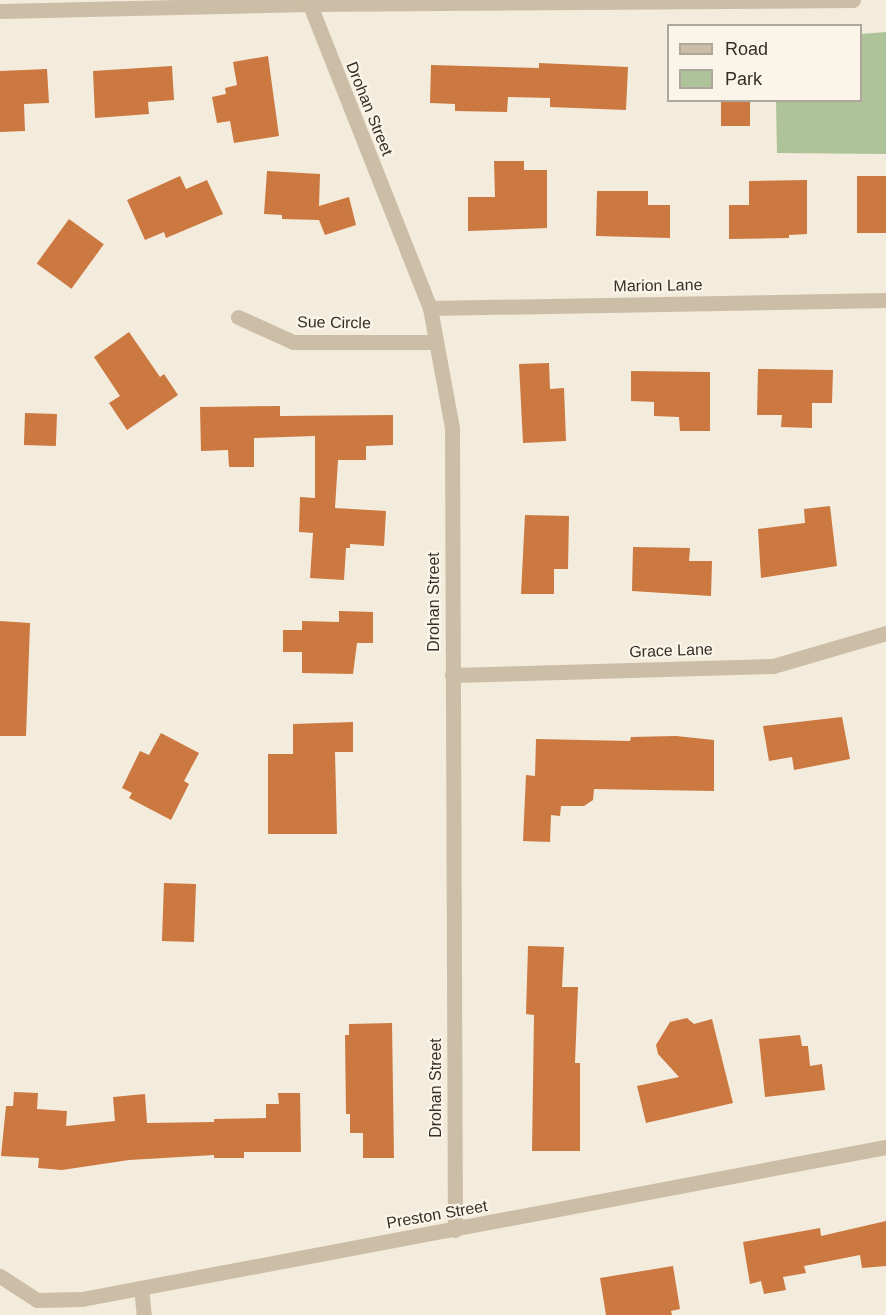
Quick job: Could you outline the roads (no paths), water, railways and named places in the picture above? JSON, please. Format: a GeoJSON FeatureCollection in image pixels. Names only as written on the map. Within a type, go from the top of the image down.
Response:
{"type":"FeatureCollection","features":[{"type":"Feature","properties":{"kind":"street"},"geometry":{"type":"LineString","coordinates":[[0,11],[308,2],[853,0]]}},
{"type":"Feature","properties":{"kind":"street","name":"Drohan Street"},"geometry":{"type":"LineString","coordinates":[[308,2],[430,308],[452,428],[454,1230]]}},
{"type":"Feature","properties":{"kind":"street","name":"Marion Lane"},"geometry":{"type":"LineString","coordinates":[[430,308],[886,300]]}},
{"type":"Feature","properties":{"kind":"street","name":"Sue Circle"},"geometry":{"type":"LineString","coordinates":[[238,317],[293,342],[435,342]]}},
{"type":"Feature","properties":{"kind":"street","name":"Grace Lane"},"geometry":{"type":"LineString","coordinates":[[452,675],[773,666],[886,633]]}},
{"type":"Feature","properties":{"kind":"street","name":"Preston Street"},"geometry":{"type":"LineString","coordinates":[[0,1276],[37,1300],[81,1299],[886,1147]]}},
{"type":"Feature","properties":{"kind":"street"},"geometry":{"type":"LineString","coordinates":[[141,1288],[144,1315]]}}]}
